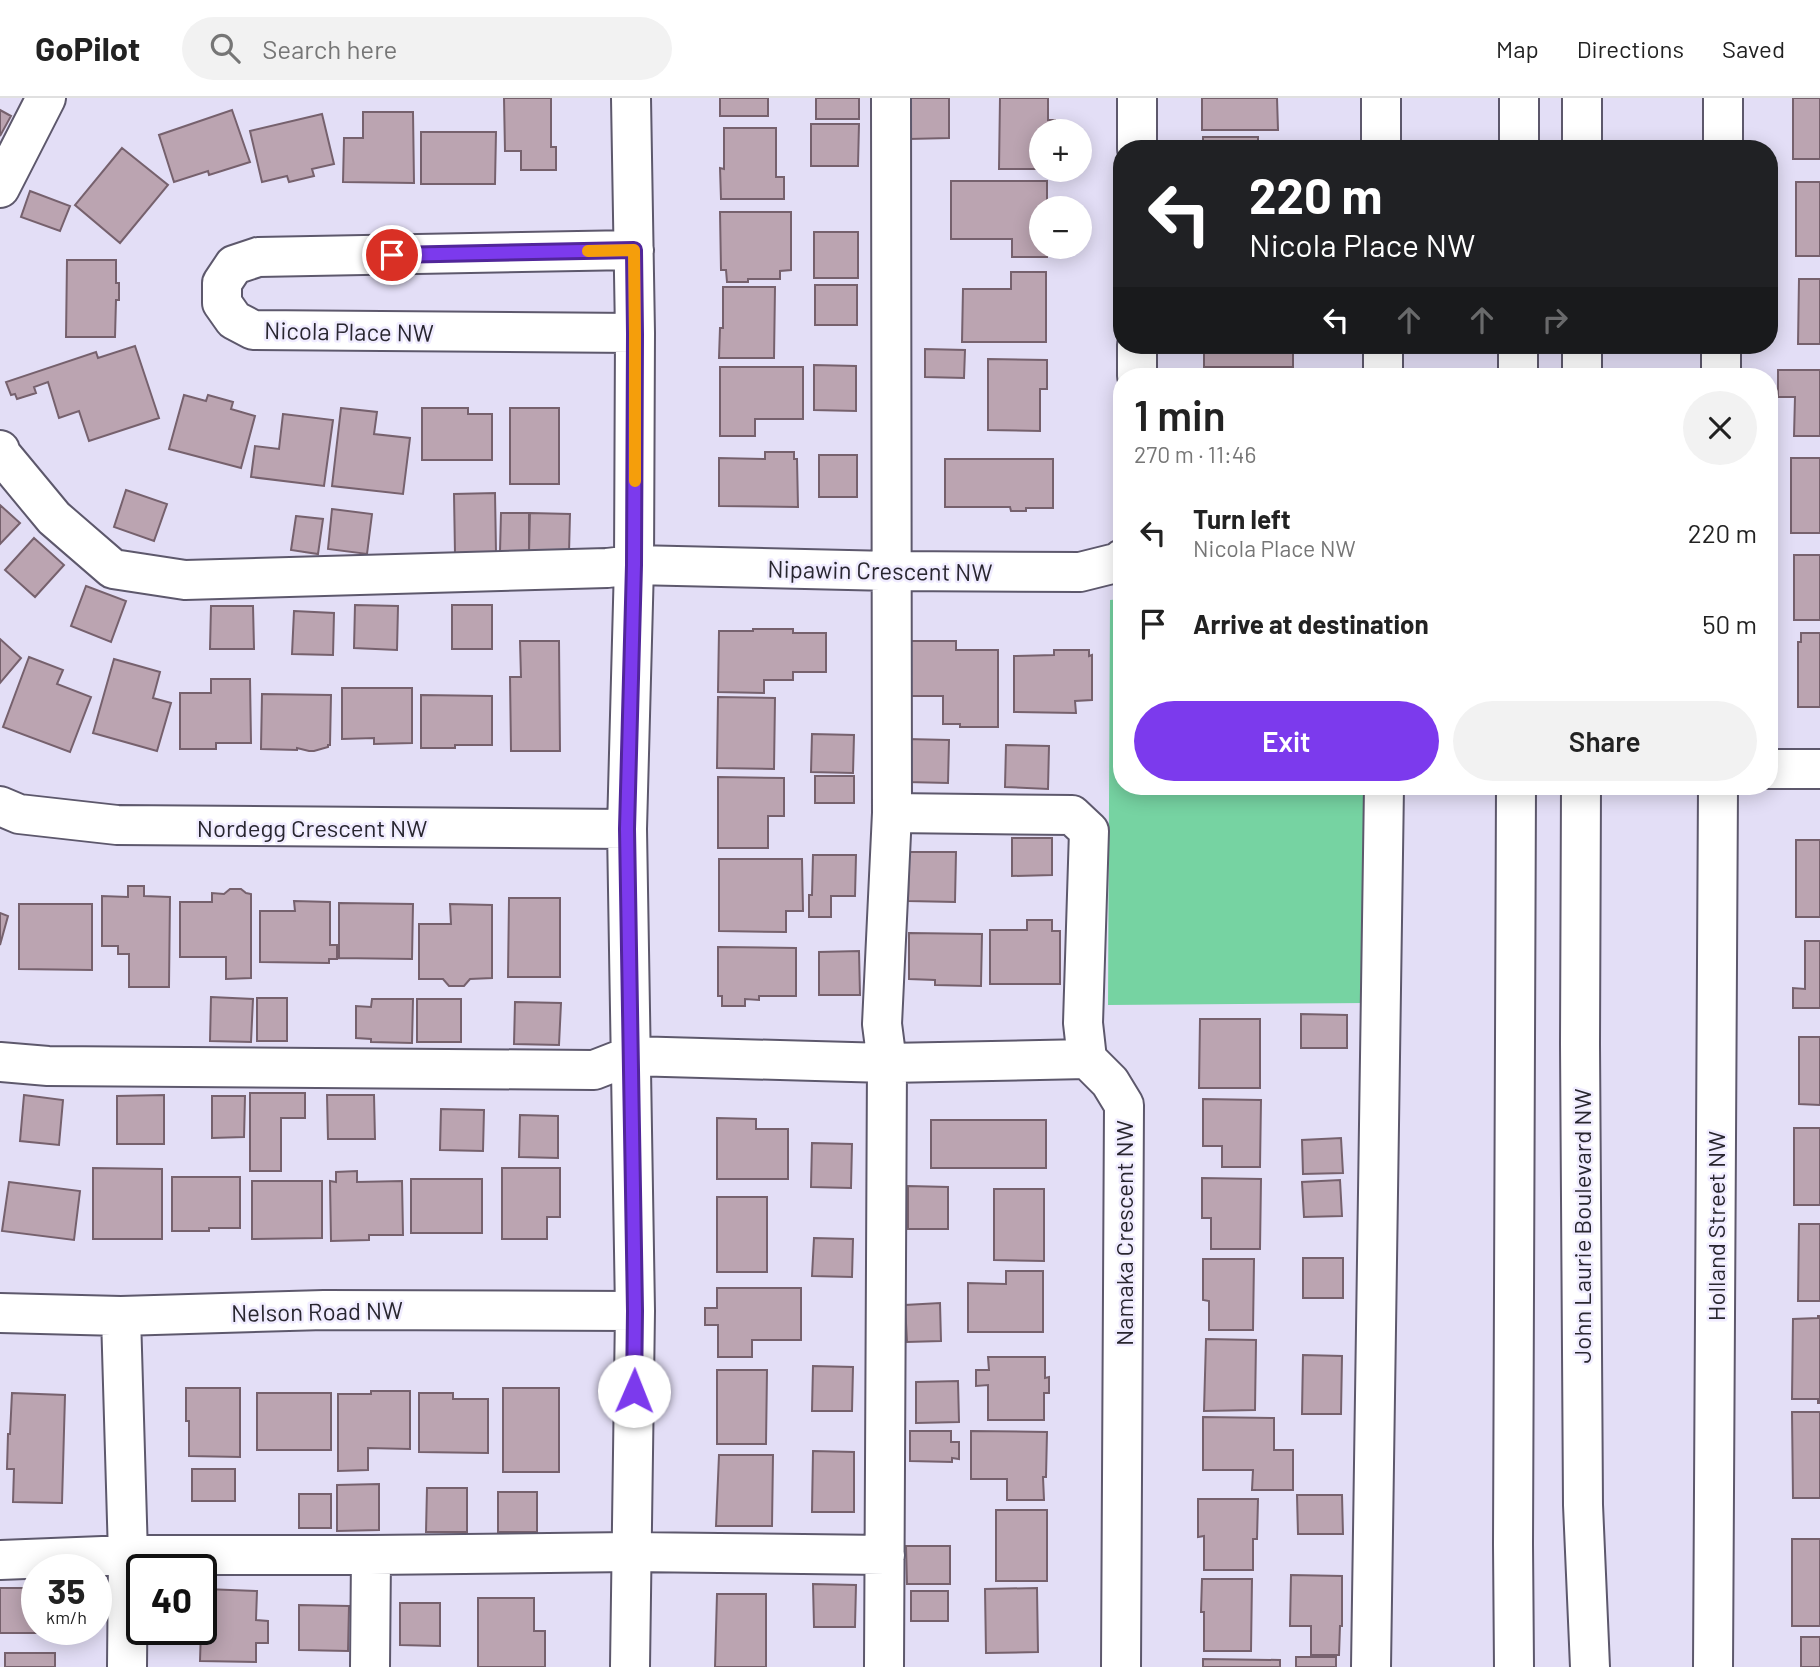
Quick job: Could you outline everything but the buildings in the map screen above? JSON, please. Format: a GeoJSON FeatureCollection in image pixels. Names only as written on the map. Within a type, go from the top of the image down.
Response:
{"type":"FeatureCollection","features":[{"type":"Feature","properties":{"kind":"street"},"geometry":{"type":"LineString","coordinates":[[0,188],[46,98]]}},
{"type":"Feature","properties":{"kind":"street"},"geometry":{"type":"LineString","coordinates":[[630,1667],[635,1311],[627,829],[634,565],[635,334],[631,98]]}},
{"type":"Feature","properties":{"kind":"street"},"geometry":{"type":"LineString","coordinates":[[884,1667],[887,1063],[882,1024],[892,813],[891,98]]}},
{"type":"Feature","properties":{"kind":"street"},"geometry":{"type":"LineString","coordinates":[[1137,140],[1138,98]]}},
{"type":"Feature","properties":{"kind":"street"},"geometry":{"type":"LineString","coordinates":[[1381,98],[1381,140]]}},
{"type":"Feature","properties":{"kind":"street"},"geometry":{"type":"LineString","coordinates":[[1519,98],[1519,140]]}},
{"type":"Feature","properties":{"kind":"street"},"geometry":{"type":"LineString","coordinates":[[1582,98],[1582,140]]}},
{"type":"Feature","properties":{"kind":"street"},"geometry":{"type":"LineString","coordinates":[[1723,98],[1723,140]]}},
{"type":"Feature","properties":{"kind":"street","name":"Nicola Place NW"},"geometry":{"type":"LineString","coordinates":[[634,250],[258,257],[234,265],[222,283],[222,303],[234,320],[253,330],[635,334]]}},
{"type":"Feature","properties":{"kind":"street","name":"Nipawin Crescent NW"},"geometry":{"type":"LineString","coordinates":[[0,453],[54,518],[113,569],[185,580],[634,565],[1080,572],[1113,564]]}},
{"type":"Feature","properties":{"kind":"street"},"geometry":{"type":"LineString","coordinates":[[1778,769],[1820,769]]}},
{"type":"Feature","properties":{"kind":"street"},"geometry":{"type":"LineString","coordinates":[[1371,1667],[1384,795]]}},
{"type":"Feature","properties":{"kind":"street"},"geometry":{"type":"LineString","coordinates":[[1514,1667],[1516,795]]}},
{"type":"Feature","properties":{"kind":"street","name":"John Laurie Boulevard NW"},"geometry":{"type":"LineString","coordinates":[[1581,795],[1583,1491],[1590,1667]]}},
{"type":"Feature","properties":{"kind":"street","name":"Holland Street NW"},"geometry":{"type":"LineString","coordinates":[[1713,1667],[1718,795]]}},
{"type":"Feature","properties":{"kind":"street","name":"Nordegg Crescent NW"},"geometry":{"type":"LineString","coordinates":[[0,806],[19,814],[117,825],[627,829]]}},
{"type":"Feature","properties":{"kind":"street"},"geometry":{"type":"LineString","coordinates":[[0,1062],[62,1066],[594,1070],[630,1056],[887,1063],[1087,1059],[1083,1023],[1089,831],[1072,815],[892,813]]}},
{"type":"Feature","properties":{"kind":"street","name":"Namaka Crescent NW"},"geometry":{"type":"LineString","coordinates":[[1087,1059],[1110,1082],[1124,1105],[1121,1667]]}},
{"type":"Feature","properties":{"kind":"street","name":"Nelson Road NW"},"geometry":{"type":"LineString","coordinates":[[0,1313],[121,1316],[324,1310],[635,1311]]}},
{"type":"Feature","properties":{"kind":"street"},"geometry":{"type":"LineString","coordinates":[[121,1316],[128,1554]]}},
{"type":"Feature","properties":{"kind":"street"},"geometry":{"type":"LineString","coordinates":[[217,1555],[630,1552],[885,1555]]}},
{"type":"Feature","properties":{"kind":"street"},"geometry":{"type":"LineString","coordinates":[[0,1559],[126,1555]]}},
{"type":"Feature","properties":{"kind":"street"},"geometry":{"type":"LineString","coordinates":[[370,1667],[371,1555]]}},
{"type":"Feature","properties":{"kind":"street"},"geometry":{"type":"LineString","coordinates":[[127,1645],[127,1667]]}},
{"type":"Feature","properties":{"kind":"green space"},"geometry":{"type":"Polygon","coordinates":[[[1110,600],[1113,600],[1113,795],[1367,795],[1366,1003],[1108,1005],[1110,600]]]}},
{"type":"Feature","properties":{"kind":"slow traffic"},"geometry":{"type":"LineString","coordinates":[[588,251],[634,250],[635,481]]}},
{"type":"Feature","properties":{"kind":"route"},"geometry":{"type":"LineString","coordinates":[[392,255],[634,250],[634,565],[627,829],[634,1391]]}}]}
